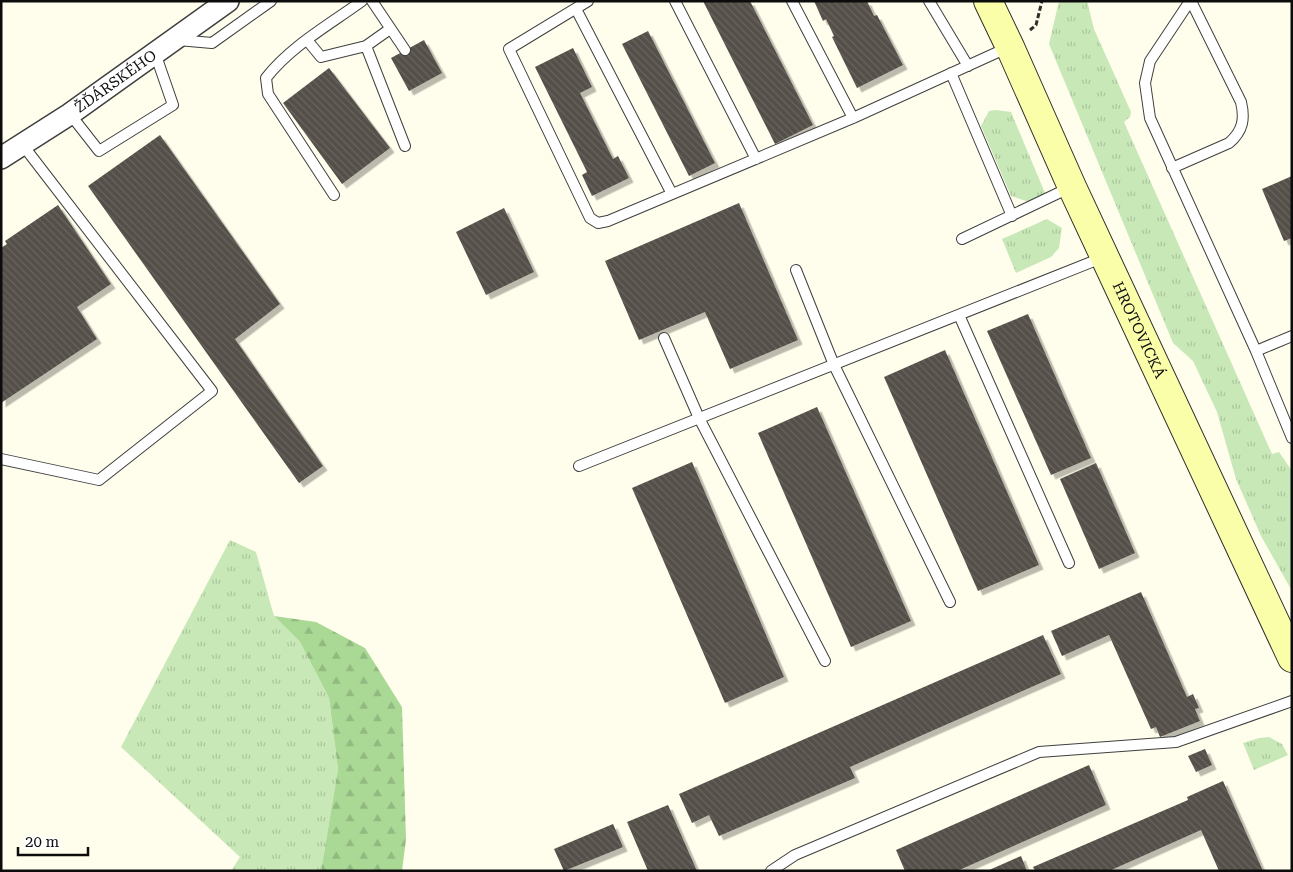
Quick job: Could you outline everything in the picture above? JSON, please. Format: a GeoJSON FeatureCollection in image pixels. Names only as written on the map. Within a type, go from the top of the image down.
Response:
{"type":"FeatureCollection","features":[{"type":"Feature","properties":{"kind":"main road","name":"HROTOVICKÁ"},"geometry":{"type":"LineString","coordinates":[[988,1],[1072,187],[1292,658]]}},
{"type":"Feature","properties":{"kind":"street","name":"ŽĎÁRSKÉHO"},"geometry":{"type":"LineString","coordinates":[[1,158],[70,114],[228,1]]}},
{"type":"Feature","properties":{"kind":"lane"},"geometry":{"type":"LineString","coordinates":[[174,39],[212,43],[271,1]]}},
{"type":"Feature","properties":{"kind":"lane"},"geometry":{"type":"LineString","coordinates":[[334,196],[268,94],[266,78],[277,64],[362,1]]}},
{"type":"Feature","properties":{"kind":"lane"},"geometry":{"type":"LineString","coordinates":[[372,1],[405,50]]}},
{"type":"Feature","properties":{"kind":"lane"},"geometry":{"type":"LineString","coordinates":[[588,1],[509,49],[590,218],[598,223],[608,221],[853,118],[1010,47]]}},
{"type":"Feature","properties":{"kind":"lane"},"geometry":{"type":"LineString","coordinates":[[675,1],[756,159]]}},
{"type":"Feature","properties":{"kind":"lane"},"geometry":{"type":"LineString","coordinates":[[792,1],[853,118]]}},
{"type":"Feature","properties":{"kind":"lane"},"geometry":{"type":"LineString","coordinates":[[928,1],[968,66]]}},
{"type":"Feature","properties":{"kind":"lane"},"geometry":{"type":"LineString","coordinates":[[1172,168],[1229,143],[1236,136],[1244,120],[1241,102],[1190,1],[1150,61],[1146,83],[1150,118],[1172,168],[1256,351],[1292,438]]}},
{"type":"Feature","properties":{"kind":"lane"},"geometry":{"type":"LineString","coordinates":[[576,9],[672,194]]}},
{"type":"Feature","properties":{"kind":"lane"},"geometry":{"type":"LineString","coordinates":[[307,40],[321,57],[366,46],[390,29]]}},
{"type":"Feature","properties":{"kind":"lane"},"geometry":{"type":"LineString","coordinates":[[366,46],[405,146]]}},
{"type":"Feature","properties":{"kind":"lane"},"geometry":{"type":"LineString","coordinates":[[70,114],[99,151],[173,104],[155,54]]}},
{"type":"Feature","properties":{"kind":"lane"},"geometry":{"type":"LineString","coordinates":[[952,73],[1012,216]]}},
{"type":"Feature","properties":{"kind":"lane"},"geometry":{"type":"LineString","coordinates":[[1,459],[99,480],[212,391],[22,144]]}},
{"type":"Feature","properties":{"kind":"lane"},"geometry":{"type":"LineString","coordinates":[[962,239],[1072,187]]}},
{"type":"Feature","properties":{"kind":"lane"},"geometry":{"type":"LineString","coordinates":[[579,466],[1105,257]]}},
{"type":"Feature","properties":{"kind":"lane"},"geometry":{"type":"LineString","coordinates":[[796,270],[834,365],[950,602]]}},
{"type":"Feature","properties":{"kind":"lane"},"geometry":{"type":"LineString","coordinates":[[959,315],[1069,563]]}},
{"type":"Feature","properties":{"kind":"lane"},"geometry":{"type":"LineString","coordinates":[[1256,351],[1292,336]]}},
{"type":"Feature","properties":{"kind":"lane"},"geometry":{"type":"LineString","coordinates":[[664,338],[699,418],[825,661]]}},
{"type":"Feature","properties":{"kind":"lane"},"geometry":{"type":"LineString","coordinates":[[771,871],[795,855],[1039,752],[1176,742],[1292,701]]}},
{"type":"Feature","properties":{"kind":"green space"},"geometry":{"type":"Polygon","coordinates":[[[1059,1],[1087,1],[1094,29],[1131,112],[1130,117],[1124,122],[1272,454],[1279,452],[1292,471],[1292,591],[1261,536],[1236,479],[1217,412],[1193,361],[1173,343],[1049,44],[1059,1]]]}},
{"type":"Feature","properties":{"kind":"green space"},"geometry":{"type":"Polygon","coordinates":[[[989,111],[1011,112],[1045,193],[1029,202],[1011,196],[981,126],[989,111]]]}},
{"type":"Feature","properties":{"kind":"green space"},"geometry":{"type":"Polygon","coordinates":[[[1047,219],[1062,228],[1059,248],[1051,257],[1016,273],[1002,239],[1047,219]]]}},
{"type":"Feature","properties":{"kind":"green space"},"geometry":{"type":"Polygon","coordinates":[[[230,540],[256,552],[274,616],[300,642],[329,698],[338,769],[321,871],[231,871],[240,857],[121,747],[230,540]]]}},
{"type":"Feature","properties":{"kind":"green space"},"geometry":{"type":"Polygon","coordinates":[[[274,616],[316,622],[365,648],[402,707],[406,839],[402,871],[321,871],[338,769],[329,698],[300,642],[274,616]]]}},
{"type":"Feature","properties":{"kind":"green space"},"geometry":{"type":"Polygon","coordinates":[[[1269,737],[1282,744],[1288,755],[1254,770],[1243,743],[1269,737]]]}},
{"type":"Feature","properties":{"kind":"building"},"geometry":{"type":"Polygon","coordinates":[[[703,1],[750,1],[813,125],[775,144],[703,1]]]}},
{"type":"Feature","properties":{"kind":"building"},"geometry":{"type":"Polygon","coordinates":[[[814,1],[867,1],[874,16],[877,15],[903,65],[857,88],[832,37],[834,36],[826,19],[823,21],[814,1]]]}},
{"type":"Feature","properties":{"kind":"building"},"geometry":{"type":"Polygon","coordinates":[[[648,31],[715,163],[689,176],[622,44],[648,31]]]}},
{"type":"Feature","properties":{"kind":"building"},"geometry":{"type":"Polygon","coordinates":[[[424,40],[442,73],[409,91],[391,58],[424,40]]]}},
{"type":"Feature","properties":{"kind":"building"},"geometry":{"type":"Polygon","coordinates":[[[573,48],[592,87],[580,93],[613,159],[618,156],[629,178],[592,196],[582,175],[587,172],[535,67],[573,48]]]}},
{"type":"Feature","properties":{"kind":"building"},"geometry":{"type":"Polygon","coordinates":[[[329,68],[390,148],[342,184],[283,103],[329,68]]]}},
{"type":"Feature","properties":{"kind":"building"},"geometry":{"type":"Polygon","coordinates":[[[160,135],[280,304],[235,339],[323,466],[299,483],[88,186],[160,135]]]}},
{"type":"Feature","properties":{"kind":"building"},"geometry":{"type":"Polygon","coordinates":[[[1292,176],[1292,238],[1284,241],[1262,189],[1292,176]]]}},
{"type":"Feature","properties":{"kind":"building"},"geometry":{"type":"Polygon","coordinates":[[[739,203],[798,340],[730,369],[705,312],[639,340],[605,261],[739,203]]]}},
{"type":"Feature","properties":{"kind":"building"},"geometry":{"type":"Polygon","coordinates":[[[58,205],[111,284],[77,307],[97,339],[1,403],[1,248],[7,244],[5,241],[58,205]]]}},
{"type":"Feature","properties":{"kind":"building"},"geometry":{"type":"Polygon","coordinates":[[[504,208],[534,272],[486,295],[456,232],[504,208]]]}},
{"type":"Feature","properties":{"kind":"building"},"geometry":{"type":"Polygon","coordinates":[[[1028,314],[1091,458],[1051,475],[987,331],[1028,314]]]}},
{"type":"Feature","properties":{"kind":"building"},"geometry":{"type":"Polygon","coordinates":[[[945,350],[1039,565],[978,591],[884,377],[945,350]]]}},
{"type":"Feature","properties":{"kind":"building"},"geometry":{"type":"Polygon","coordinates":[[[817,407],[911,621],[851,647],[758,433],[817,407]]]}},
{"type":"Feature","properties":{"kind":"building"},"geometry":{"type":"Polygon","coordinates":[[[692,462],[784,677],[725,703],[632,488],[692,462]]]}},
{"type":"Feature","properties":{"kind":"building"},"geometry":{"type":"Polygon","coordinates":[[[1096,463],[1135,553],[1099,569],[1060,479],[1096,463]]]}},
{"type":"Feature","properties":{"kind":"building"},"geometry":{"type":"Polygon","coordinates":[[[1141,592],[1187,697],[1193,694],[1199,708],[1195,709],[1200,721],[1160,737],[1156,727],[1151,729],[1109,635],[1062,656],[1051,631],[1141,592]]]}},
{"type":"Feature","properties":{"kind":"building"},"geometry":{"type":"Polygon","coordinates":[[[1043,635],[1061,674],[850,767],[855,778],[719,836],[709,815],[692,823],[679,794],[1043,635]]]}},
{"type":"Feature","properties":{"kind":"building"},"geometry":{"type":"Polygon","coordinates":[[[1205,749],[1212,765],[1196,772],[1188,756],[1205,749]]]}},
{"type":"Feature","properties":{"kind":"building"},"geometry":{"type":"Polygon","coordinates":[[[1089,765],[1106,805],[957,871],[905,871],[896,850],[1089,765]]]}},
{"type":"Feature","properties":{"kind":"building"},"geometry":{"type":"Polygon","coordinates":[[[1223,781],[1263,871],[1219,871],[1201,830],[1109,871],[1035,871],[1033,867],[1188,800],[1187,797],[1223,781]]]}},
{"type":"Feature","properties":{"kind":"building"},"geometry":{"type":"Polygon","coordinates":[[[668,805],[697,871],[648,871],[627,822],[668,805]]]}},
{"type":"Feature","properties":{"kind":"building"},"geometry":{"type":"Polygon","coordinates":[[[613,824],[623,847],[564,871],[554,849],[613,824]]]}},
{"type":"Feature","properties":{"kind":"building"},"geometry":{"type":"Polygon","coordinates":[[[1021,856],[1027,871],[987,871],[1021,856]]]}}]}
